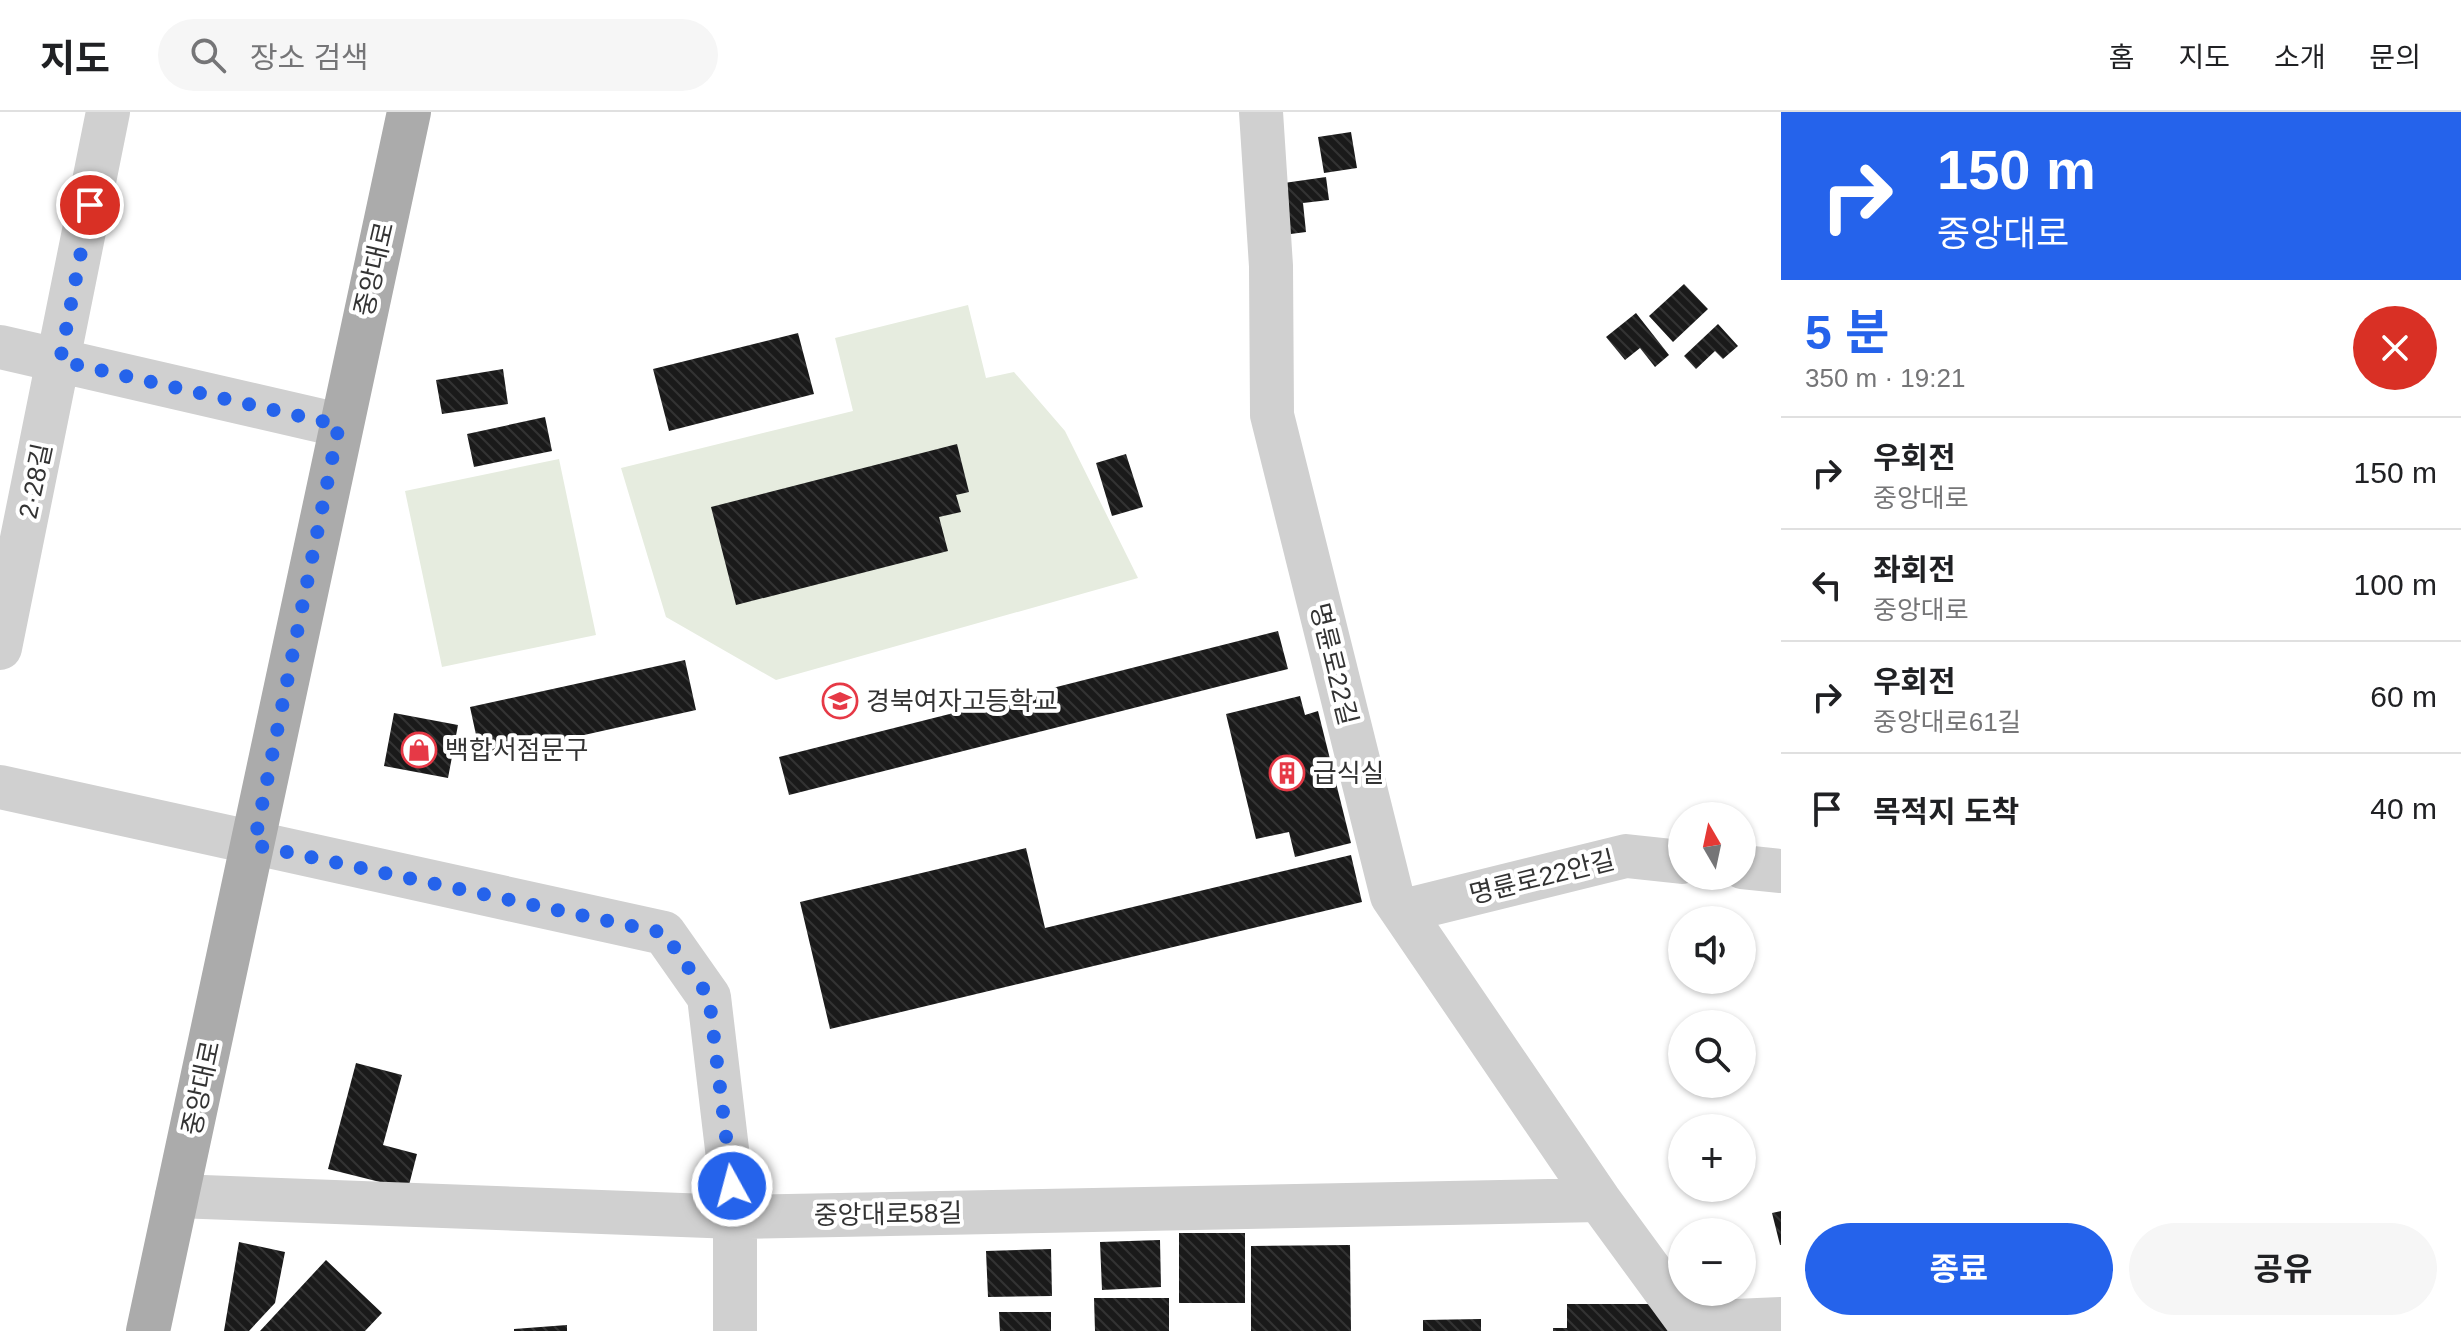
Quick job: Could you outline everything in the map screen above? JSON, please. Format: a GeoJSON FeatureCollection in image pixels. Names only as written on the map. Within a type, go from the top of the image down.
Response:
{"type":"FeatureCollection","features":[{"type":"Feature","properties":{"kind":"main road","name":"중앙대로"},"geometry":{"type":"LineString","coordinates":[[148,1331],[254,845],[339,425],[409,112]]}},
{"type":"Feature","properties":{"kind":"main road"},"geometry":{"type":"LineString","coordinates":[[114,1331],[160,1268]]}},
{"type":"Feature","properties":{"kind":"street","name":"2·28길"},"geometry":{"type":"LineString","coordinates":[[0,648],[108,112]]}},
{"type":"Feature","properties":{"kind":"street","name":"명륜로22길"},"geometry":{"type":"LineString","coordinates":[[1261,112],[1271,266],[1272,415],[1392,896],[1599,1200],[1689,1323],[1781,1319]]}},
{"type":"Feature","properties":{"kind":"street"},"geometry":{"type":"LineString","coordinates":[[0,347],[339,425]]}},
{"type":"Feature","properties":{"kind":"street"},"geometry":{"type":"LineString","coordinates":[[0,787],[664,933],[709,997],[735,1217],[735,1331]]}},
{"type":"Feature","properties":{"kind":"street","name":"명륜로22안길"},"geometry":{"type":"LineString","coordinates":[[1403,911],[1626,856],[1668,860]]}},
{"type":"Feature","properties":{"kind":"street"},"geometry":{"type":"LineString","coordinates":[[1756,868],[1781,871]]}},
{"type":"Feature","properties":{"kind":"street","name":"중앙대로58길"},"geometry":{"type":"LineString","coordinates":[[177,1196],[735,1217],[1599,1200]]}},
{"type":"Feature","properties":{"kind":"shaded area"},"geometry":{"type":"Polygon","coordinates":[[[968,305],[986,378],[1014,372],[1065,431],[1138,578],[776,680],[666,617],[621,468],[853,411],[835,338],[968,305]]]}},
{"type":"Feature","properties":{"kind":"shaded area"},"geometry":{"type":"Polygon","coordinates":[[[559,459],[596,635],[442,667],[405,491],[559,459]]]}},
{"type":"Feature","properties":{"kind":"building"},"geometry":{"type":"Polygon","coordinates":[[[1351,132],[1357,168],[1324,173],[1318,137],[1351,132]]]}},
{"type":"Feature","properties":{"kind":"building"},"geometry":{"type":"Polygon","coordinates":[[[1326,177],[1329,200],[1303,203],[1306,232],[1283,235],[1277,184],[1326,177]]]}},
{"type":"Feature","properties":{"kind":"building"},"geometry":{"type":"Polygon","coordinates":[[[1684,284],[1708,309],[1673,342],[1649,316],[1684,284]]]}},
{"type":"Feature","properties":{"kind":"building"},"geometry":{"type":"Polygon","coordinates":[[[1636,313],[1669,355],[1655,367],[1640,348],[1625,360],[1606,337],[1636,313]]]}},
{"type":"Feature","properties":{"kind":"building"},"geometry":{"type":"Polygon","coordinates":[[[1718,324],[1738,346],[1723,359],[1715,351],[1696,369],[1684,356],[1718,324]]]}},
{"type":"Feature","properties":{"kind":"building"},"geometry":{"type":"Polygon","coordinates":[[[798,333],[814,394],[669,431],[653,369],[798,333]]]}},
{"type":"Feature","properties":{"kind":"building"},"geometry":{"type":"Polygon","coordinates":[[[503,369],[508,404],[442,414],[436,380],[503,369]]]}},
{"type":"Feature","properties":{"kind":"building"},"geometry":{"type":"Polygon","coordinates":[[[545,417],[552,451],[474,467],[467,434],[545,417]]]}},
{"type":"Feature","properties":{"kind":"building"},"geometry":{"type":"Polygon","coordinates":[[[957,444],[969,492],[956,495],[961,512],[939,517],[948,551],[736,605],[711,507],[957,444]]]}},
{"type":"Feature","properties":{"kind":"building"},"geometry":{"type":"Polygon","coordinates":[[[1126,454],[1143,507],[1112,516],[1096,463],[1126,454]]]}},
{"type":"Feature","properties":{"kind":"building"},"geometry":{"type":"Polygon","coordinates":[[[1278,631],[1288,669],[789,795],[779,757],[1278,631]]]}},
{"type":"Feature","properties":{"kind":"building"},"geometry":{"type":"Polygon","coordinates":[[[685,660],[696,710],[481,758],[470,707],[685,660]]]}},
{"type":"Feature","properties":{"kind":"building","name":"급식실"},"geometry":{"type":"Polygon","coordinates":[[[1300,696],[1305,715],[1318,711],[1351,843],[1295,857],[1289,832],[1256,839],[1226,714],[1300,696]]]}},
{"type":"Feature","properties":{"kind":"building"},"geometry":{"type":"Polygon","coordinates":[[[394,713],[458,725],[448,778],[384,766],[394,713]]]}},
{"type":"Feature","properties":{"kind":"building"},"geometry":{"type":"Polygon","coordinates":[[[1026,848],[1045,928],[1351,855],[1362,902],[830,1029],[800,902],[1026,848]]]}},
{"type":"Feature","properties":{"kind":"building"},"geometry":{"type":"Polygon","coordinates":[[[356,1063],[402,1075],[383,1145],[417,1154],[408,1189],[328,1169],[356,1063]]]}},
{"type":"Feature","properties":{"kind":"building"},"geometry":{"type":"Polygon","coordinates":[[[1781,1211],[1781,1245],[1780,1245],[1772,1213],[1781,1211]]]}},
{"type":"Feature","properties":{"kind":"building"},"geometry":{"type":"Polygon","coordinates":[[[1179,1233],[1245,1233],[1245,1303],[1179,1303],[1179,1233]]]}},
{"type":"Feature","properties":{"kind":"building"},"geometry":{"type":"Polygon","coordinates":[[[1160,1240],[1161,1287],[1102,1290],[1100,1242],[1160,1240]]]}},
{"type":"Feature","properties":{"kind":"building"},"geometry":{"type":"Polygon","coordinates":[[[239,1242],[285,1252],[275,1303],[249,1331],[224,1331],[239,1242]]]}},
{"type":"Feature","properties":{"kind":"building"},"geometry":{"type":"Polygon","coordinates":[[[1350,1245],[1351,1331],[1251,1331],[1251,1246],[1350,1245]]]}},
{"type":"Feature","properties":{"kind":"building"},"geometry":{"type":"Polygon","coordinates":[[[1051,1249],[1052,1296],[988,1297],[986,1251],[1051,1249]]]}},
{"type":"Feature","properties":{"kind":"building"},"geometry":{"type":"Polygon","coordinates":[[[326,1260],[382,1313],[365,1331],[260,1331],[326,1260]]]}},
{"type":"Feature","properties":{"kind":"building"},"geometry":{"type":"Polygon","coordinates":[[[1094,1298],[1169,1298],[1169,1331],[1095,1331],[1094,1298]]]}},
{"type":"Feature","properties":{"kind":"building"},"geometry":{"type":"Polygon","coordinates":[[[1567,1304],[1665,1304],[1683,1331],[1553,1331],[1553,1328],[1567,1328],[1567,1304]]]}},
{"type":"Feature","properties":{"kind":"building"},"geometry":{"type":"Polygon","coordinates":[[[999,1312],[1051,1312],[1051,1331],[1000,1331],[999,1312]]]}},
{"type":"Feature","properties":{"kind":"building"},"geometry":{"type":"Polygon","coordinates":[[[1481,1319],[1481,1331],[1423,1331],[1423,1320],[1481,1319]]]}},
{"type":"Feature","properties":{"kind":"building"},"geometry":{"type":"Polygon","coordinates":[[[567,1325],[567,1331],[514,1331],[514,1329],[567,1325]]]}},
{"type":"Feature","properties":{"kind":"place","name":"경북여자고등학교"},"geometry":{"type":"Point","coordinates":[840,701]}},
{"type":"Feature","properties":{"kind":"place","name":"백합서점문구"},"geometry":{"type":"Point","coordinates":[419,750]}},
{"type":"Feature","properties":{"kind":"place","name":"급식실"},"geometry":{"type":"Point","coordinates":[1287,773]}},
{"type":"Feature","properties":{"kind":"route"},"geometry":{"type":"LineString","coordinates":[[90,205],[60,361],[339,425],[254,845],[664,933],[709,997],[732,1186]]}}]}
